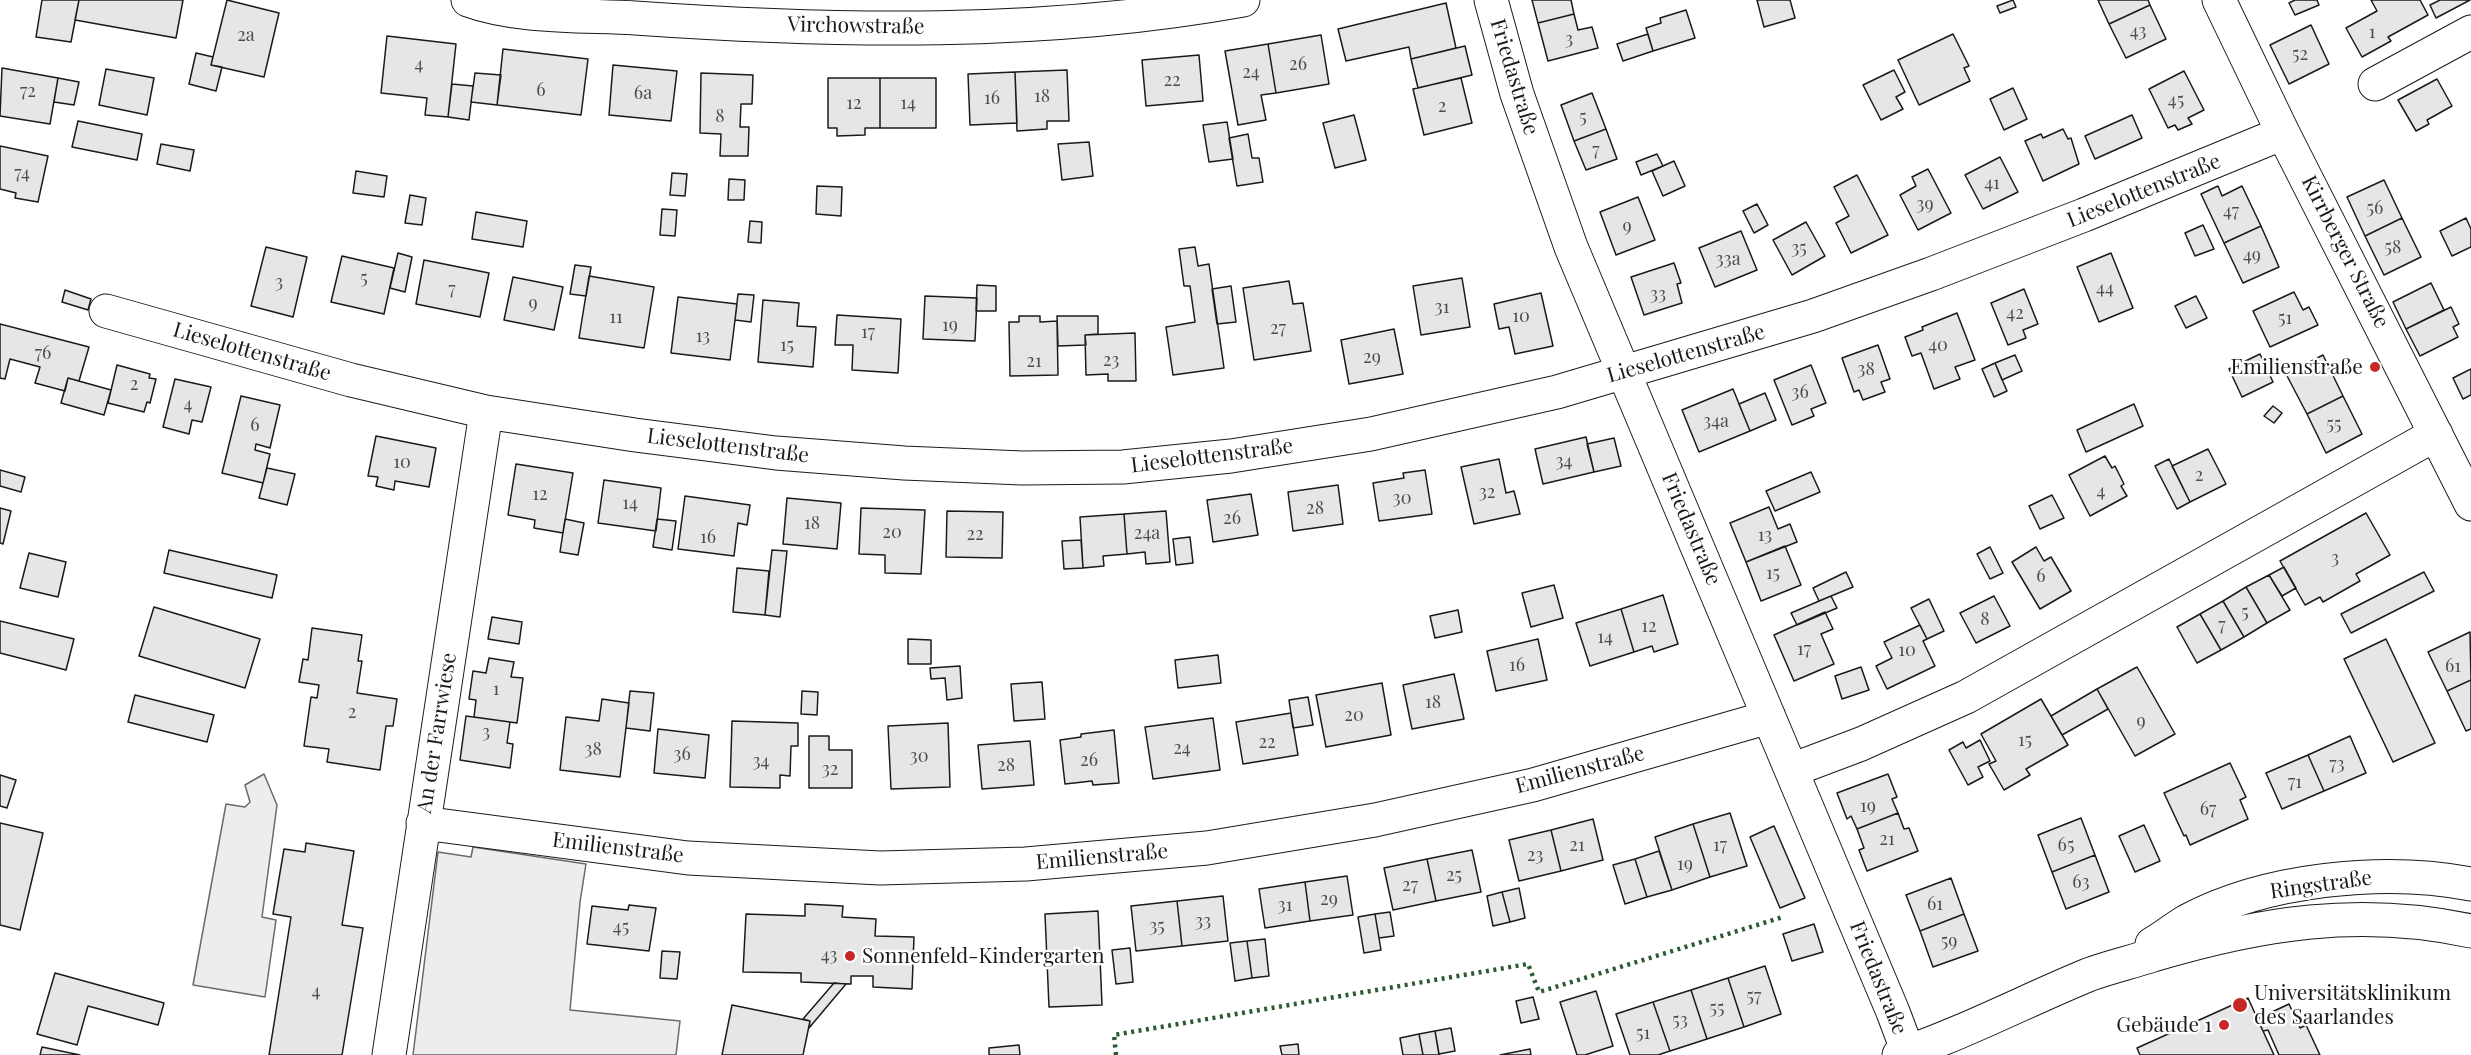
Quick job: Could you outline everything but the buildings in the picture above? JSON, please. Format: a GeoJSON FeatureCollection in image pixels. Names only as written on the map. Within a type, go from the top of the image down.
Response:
{"type":"FeatureCollection","features":[{"type":"Feature","properties":{"kind":"street","name":"Virchowstraße"},"geometry":{"type":"LineString","coordinates":[[468,0],[496,9],[654,10],[868,28],[999,27],[1122,16],[1243,0]]}},
{"type":"Feature","properties":{"kind":"street","name":"Friedastraße"},"geometry":{"type":"LineString","coordinates":[[1491,0],[1510,72],[1571,247],[1893,1012],[1904,1054]]}},
{"type":"Feature","properties":{"kind":"street","name":"Kirrberger Straße"},"geometry":{"type":"LineString","coordinates":[[2219,0],[2283,133],[2471,504]]}},
{"type":"Feature","properties":{"kind":"street"},"geometry":{"type":"LineString","coordinates":[[2375,84],[2471,32]]}},
{"type":"Feature","properties":{"kind":"street","name":"Lieselottenstraße"},"geometry":{"type":"LineString","coordinates":[[106,311],[351,380],[486,412],[635,435],[776,453],[904,463],[1022,468],[1123,467],[1231,456],[1371,434],[1507,405],[1625,372],[1813,316],[1931,274],[2084,215],[2283,133]]}},
{"type":"Feature","properties":{"kind":"street","name":"An der Farrwiese"},"geometry":{"type":"LineString","coordinates":[[389,1055],[486,412]]}},
{"type":"Feature","properties":{"kind":"street"},"geometry":{"type":"LineString","coordinates":[[1792,770],[1861,744],[1966,697],[2436,434]]}},
{"type":"Feature","properties":{"kind":"street","name":"Emilienstraße"},"geometry":{"type":"LineString","coordinates":[[423,823],[688,858],[880,868],[1026,864],[1206,848],[1375,820],[1533,785],[1769,717]]}},
{"type":"Feature","properties":{"kind":"street","name":"Ringstraße"},"geometry":{"type":"LineString","coordinates":[[2118,966],[2188,921],[2247,897],[2308,882],[2390,876],[2471,884]]}},
{"type":"Feature","properties":{"kind":"street","name":"Ringstraße"},"geometry":{"type":"LineString","coordinates":[[1904,1054],[1955,1045],[2091,974],[2196,942],[2291,923],[2356,918],[2430,922],[2471,931]]}},
{"type":"Feature","properties":{"kind":"shaded area"},"geometry":{"type":"Polygon","coordinates":[[[264,774],[277,805],[262,917],[276,920],[265,997],[193,985],[226,804],[245,807],[250,802],[245,785],[264,774]]]}},
{"type":"Feature","properties":{"kind":"shaded area"},"geometry":{"type":"Polygon","coordinates":[[[473,847],[586,864],[580,902],[570,1010],[680,1021],[676,1055],[413,1055],[438,852],[471,857],[473,847]]]}},
{"type":"Feature","properties":{"kind":"hedge"},"geometry":{"type":"LineString","coordinates":[[1116,1055],[1114,1035],[1528,964],[1539,992],[1783,917]]}},
{"type":"Feature","properties":{"kind":"place","name":"Emilienstraße"},"geometry":{"type":"Point","coordinates":[2375,367]}},
{"type":"Feature","properties":{"kind":"place","name":"Sonnenfeld-Kindergarten"},"geometry":{"type":"Point","coordinates":[850,956]}},
{"type":"Feature","properties":{"kind":"place","name":"Universitätsklinikum des Saarlandes"},"geometry":{"type":"Point","coordinates":[2240,1005]}},
{"type":"Feature","properties":{"kind":"place","name":"Gebäude 1"},"geometry":{"type":"Point","coordinates":[2224,1025]}}]}
